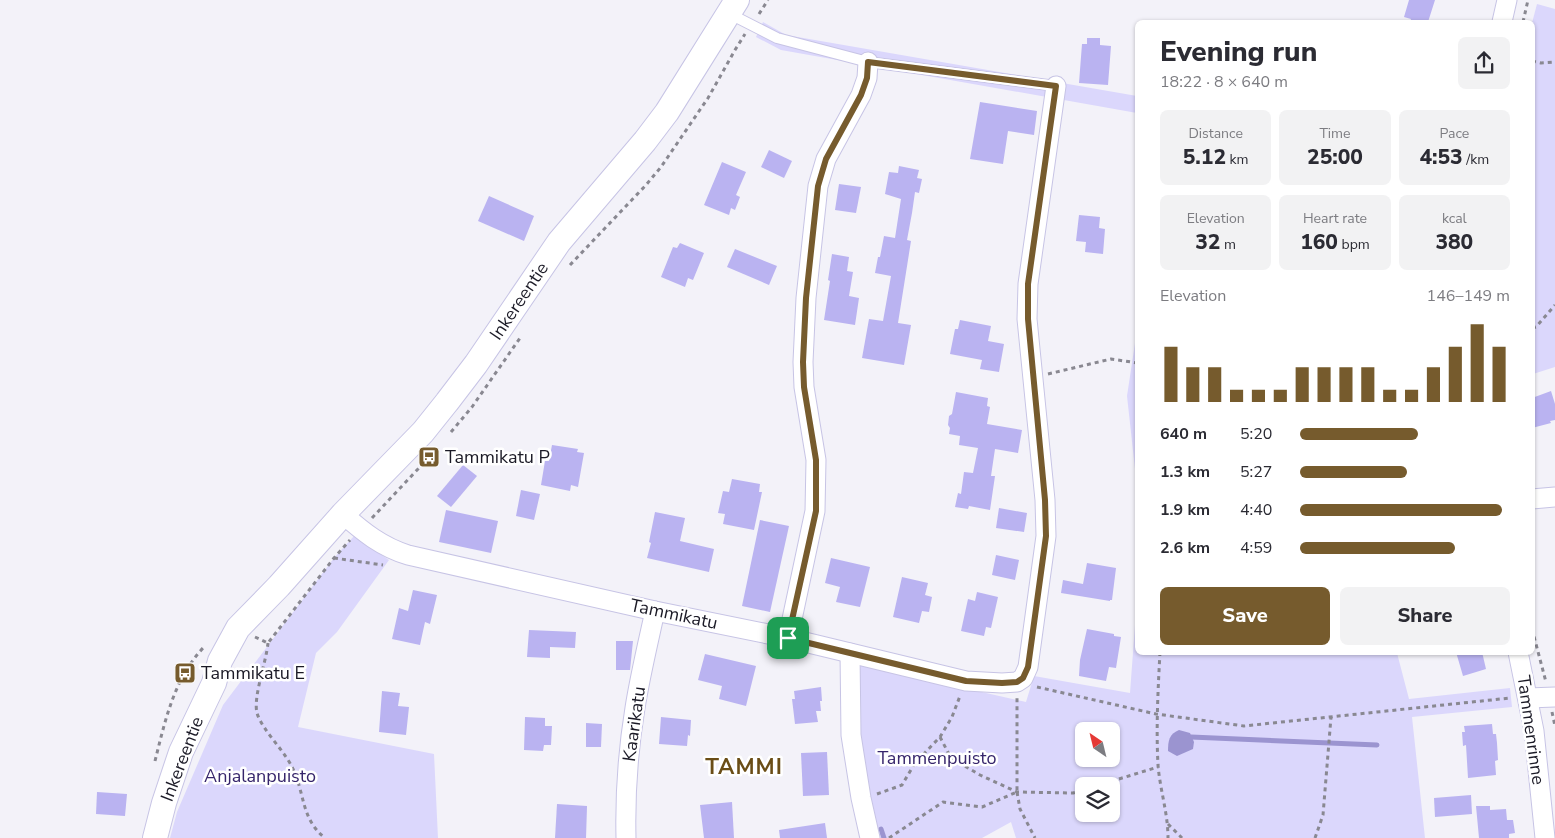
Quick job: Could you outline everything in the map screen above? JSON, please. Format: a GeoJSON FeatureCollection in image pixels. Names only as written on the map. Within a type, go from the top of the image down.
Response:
{"type":"FeatureCollection","features":[{"type":"Feature","properties":{"kind":"street"},"geometry":{"type":"LineString","coordinates":[[1503,20],[1508,0]]}},
{"type":"Feature","properties":{"kind":"street","name":"Inkereentie"},"geometry":{"type":"LineString","coordinates":[[155,838],[164,803],[181,752],[214,683],[253,636],[279,586],[343,514],[423,432],[452,395],[476,364],[560,242],[667,112],[732,7]]}},
{"type":"Feature","properties":{"kind":"street"},"geometry":{"type":"LineString","coordinates":[[788,638],[816,511],[816,460],[804,387],[803,362],[806,298],[818,186],[826,159],[861,95],[867,78],[868,62]]}},
{"type":"Feature","properties":{"kind":"street"},"geometry":{"type":"LineString","coordinates":[[1017,682],[1023,678],[1028,667],[1046,536],[1045,500],[1028,319],[1028,284],[1056,86]]}},
{"type":"Feature","properties":{"kind":"street"},"geometry":{"type":"LineString","coordinates":[[1535,500],[1555,497]]}},
{"type":"Feature","properties":{"kind":"street","name":"Tammikatu"},"geometry":{"type":"LineString","coordinates":[[343,514],[372,539],[390,550],[408,556],[655,611],[788,638],[966,681],[1017,682]]}},
{"type":"Feature","properties":{"kind":"street","name":"Kaarikatu"},"geometry":{"type":"LineString","coordinates":[[626,838],[625,806],[629,751],[635,708],[655,611]]}},
{"type":"Feature","properties":{"kind":"street"},"geometry":{"type":"LineString","coordinates":[[850,653],[851,736],[861,798],[870,838]]}},
{"type":"Feature","properties":{"kind":"street","name":"Tammenrinne"},"geometry":{"type":"LineString","coordinates":[[1519,655],[1534,731],[1545,838]]}},
{"type":"Feature","properties":{"kind":"street"},"geometry":{"type":"LineString","coordinates":[[1528,698],[1552,697]]}},
{"type":"Feature","properties":{"kind":"lane"},"geometry":{"type":"LineString","coordinates":[[732,7],[777,38],[868,62],[1056,86]]}},
{"type":"Feature","properties":{"kind":"path"},"geometry":{"type":"LineString","coordinates":[[1523,20],[1528,0]]}},
{"type":"Feature","properties":{"kind":"path"},"geometry":{"type":"LineString","coordinates":[[1535,62],[1555,62]]}},
{"type":"Feature","properties":{"kind":"path"},"geometry":{"type":"LineString","coordinates":[[1535,327],[1555,305]]}},
{"type":"Feature","properties":{"kind":"path"},"geometry":{"type":"LineString","coordinates":[[1033,377],[1111,359],[1135,363]]}},
{"type":"Feature","properties":{"kind":"path"},"geometry":{"type":"LineString","coordinates":[[1535,640],[1552,697],[1555,726]]}},
{"type":"Feature","properties":{"kind":"path"},"geometry":{"type":"LineString","coordinates":[[268,643],[267,658],[257,696],[257,713],[297,776],[305,811],[311,823],[325,838]]}},
{"type":"Feature","properties":{"kind":"path"},"geometry":{"type":"LineString","coordinates":[[1160,655],[1156,714],[1158,767],[1168,823],[1168,838]]}},
{"type":"Feature","properties":{"kind":"path"},"geometry":{"type":"LineString","coordinates":[[861,798],[902,785],[915,763],[940,737],[952,717],[966,681]]}},
{"type":"Feature","properties":{"kind":"path"},"geometry":{"type":"LineString","coordinates":[[1035,838],[1020,809],[1017,792],[1017,682],[1156,714],[1244,726],[1482,700],[1528,698]]}},
{"type":"Feature","properties":{"kind":"path"},"geometry":{"type":"LineString","coordinates":[[1314,838],[1323,815],[1330,716]]}},
{"type":"Feature","properties":{"kind":"path"},"geometry":{"type":"LineString","coordinates":[[940,737],[951,758],[980,775],[1017,792],[1075,792]]}},
{"type":"Feature","properties":{"kind":"path"},"geometry":{"type":"LineString","coordinates":[[1120,779],[1158,767]]}},
{"type":"Feature","properties":{"kind":"path"},"geometry":{"type":"LineString","coordinates":[[889,838],[943,802],[982,807],[1017,792]]}},
{"type":"Feature","properties":{"kind":"path"},"geometry":{"type":"LineString","coordinates":[[1168,823],[1182,838]]}},
{"type":"Feature","properties":{"kind":"green space"},"geometry":{"type":"Polygon","coordinates":[[[1537,4],[1555,9],[1555,367],[1535,373],[1535,20],[1533,20],[1537,4]]]}},
{"type":"Feature","properties":{"kind":"green space"},"geometry":{"type":"Polygon","coordinates":[[[763,22],[786,35],[1135,96],[1135,113],[781,50],[756,37],[763,22]]]}},
{"type":"Feature","properties":{"kind":"green space"},"geometry":{"type":"Polygon","coordinates":[[[1135,343],[1135,469],[1127,396],[1135,343]]]}},
{"type":"Feature","properties":{"kind":"green space","name":"Anjalanpuisto"},"geometry":{"type":"Polygon","coordinates":[[[354,536],[389,560],[337,632],[316,653],[298,727],[434,754],[438,838],[170,838],[177,812],[223,705],[334,558],[354,536]]]}},
{"type":"Feature","properties":{"kind":"green space","name":"Tammenpuisto"},"geometry":{"type":"Polygon","coordinates":[[[1135,625],[1135,655],[1398,655],[1409,699],[1510,688],[1512,707],[1412,717],[1425,838],[1016,838],[1011,822],[982,838],[880,838],[868,795],[862,752],[858,664],[1026,702],[1034,676],[1130,693],[1135,625]]]}},
{"type":"Feature","properties":{"kind":"shaded area"},"geometry":{"type":"Polygon","coordinates":[[[1179,730],[1190,733],[1194,742],[1193,749],[1177,756],[1168,751],[1168,744],[1171,736],[1179,730]]]}},
{"type":"Feature","properties":{"kind":"building"},"geometry":{"type":"Polygon","coordinates":[[[1409,0],[1435,0],[1429,20],[1411,20],[1404,17],[1409,0]]]}},
{"type":"Feature","properties":{"kind":"building"},"geometry":{"type":"Polygon","coordinates":[[[1087,38],[1100,38],[1100,45],[1111,46],[1108,85],[1079,83],[1082,44],[1087,44],[1087,38]]]}},
{"type":"Feature","properties":{"kind":"building"},"geometry":{"type":"Polygon","coordinates":[[[980,102],[1037,111],[1034,135],[1008,131],[1003,164],[970,159],[980,102]]]}},
{"type":"Feature","properties":{"kind":"building"},"geometry":{"type":"Polygon","coordinates":[[[769,150],[792,161],[784,178],[761,167],[769,150]]]}},
{"type":"Feature","properties":{"kind":"building"},"geometry":{"type":"Polygon","coordinates":[[[722,162],[746,172],[736,195],[740,197],[735,210],[731,208],[729,215],[704,205],[722,162]]]}},
{"type":"Feature","properties":{"kind":"building"},"geometry":{"type":"Polygon","coordinates":[[[899,166],[919,170],[917,178],[922,179],[919,193],[915,192],[907,240],[911,241],[898,323],[911,325],[904,365],[862,358],[869,319],[883,321],[891,276],[875,273],[884,236],[895,238],[901,199],[885,194],[889,172],[898,173],[899,166]]]}},
{"type":"Feature","properties":{"kind":"building"},"geometry":{"type":"Polygon","coordinates":[[[839,184],[861,187],[856,213],[835,210],[839,184]]]}},
{"type":"Feature","properties":{"kind":"building"},"geometry":{"type":"Polygon","coordinates":[[[489,196],[534,216],[524,241],[478,221],[489,196]]]}},
{"type":"Feature","properties":{"kind":"building"},"geometry":{"type":"Polygon","coordinates":[[[1079,215],[1100,217],[1099,228],[1105,229],[1103,254],[1085,252],[1086,242],[1076,241],[1079,215]]]}},
{"type":"Feature","properties":{"kind":"building"},"geometry":{"type":"Polygon","coordinates":[[[680,243],[704,253],[693,280],[688,278],[685,287],[661,277],[673,247],[677,248],[680,243]]]}},
{"type":"Feature","properties":{"kind":"building"},"geometry":{"type":"Polygon","coordinates":[[[735,249],[777,266],[769,285],[727,267],[735,249]]]}},
{"type":"Feature","properties":{"kind":"building"},"geometry":{"type":"Polygon","coordinates":[[[832,254],[849,257],[847,271],[853,272],[849,296],[859,298],[855,325],[824,320],[832,254]]]}},
{"type":"Feature","properties":{"kind":"building"},"geometry":{"type":"Polygon","coordinates":[[[960,320],[991,326],[988,341],[1004,344],[999,372],[980,369],[982,360],[950,354],[955,329],[958,329],[960,320]]]}},
{"type":"Feature","properties":{"kind":"building"},"geometry":{"type":"Polygon","coordinates":[[[1551,391],[1555,404],[1555,420],[1550,421],[1551,423],[1535,427],[1535,397],[1551,391]]]}},
{"type":"Feature","properties":{"kind":"building"},"geometry":{"type":"Polygon","coordinates":[[[956,392],[988,398],[987,406],[990,407],[987,424],[1022,430],[1018,453],[995,449],[991,476],[995,476],[990,510],[969,506],[968,509],[955,507],[958,493],[961,494],[964,472],[973,473],[978,448],[959,445],[960,436],[949,434],[949,416],[952,414],[956,392]]]}},
{"type":"Feature","properties":{"kind":"building"},"geometry":{"type":"Polygon","coordinates":[[[552,445],[578,449],[577,452],[584,453],[578,487],[571,485],[570,491],[541,485],[545,461],[549,461],[552,445]]]}},
{"type":"Feature","properties":{"kind":"building"},"geometry":{"type":"Polygon","coordinates":[[[463,465],[477,476],[451,507],[437,496],[463,465]]]}},
{"type":"Feature","properties":{"kind":"building"},"geometry":{"type":"Polygon","coordinates":[[[732,479],[760,484],[759,492],[762,492],[754,530],[723,524],[725,514],[718,513],[723,491],[729,492],[732,479]]]}},
{"type":"Feature","properties":{"kind":"building"},"geometry":{"type":"Polygon","coordinates":[[[521,490],[540,494],[534,520],[516,516],[521,490]]]}},
{"type":"Feature","properties":{"kind":"building"},"geometry":{"type":"Polygon","coordinates":[[[999,508],[1027,513],[1024,532],[996,528],[999,508]]]}},
{"type":"Feature","properties":{"kind":"building"},"geometry":{"type":"Polygon","coordinates":[[[446,510],[498,521],[491,553],[439,542],[446,510]]]}},
{"type":"Feature","properties":{"kind":"building"},"geometry":{"type":"Polygon","coordinates":[[[655,512],[685,518],[680,541],[714,549],[709,572],[647,558],[655,512]]]}},
{"type":"Feature","properties":{"kind":"building"},"geometry":{"type":"Polygon","coordinates":[[[760,520],[789,526],[770,612],[742,606],[760,520]]]}},
{"type":"Feature","properties":{"kind":"building"},"geometry":{"type":"Polygon","coordinates":[[[996,555],[1019,560],[1015,580],[992,575],[996,555]]]}},
{"type":"Feature","properties":{"kind":"building"},"geometry":{"type":"Polygon","coordinates":[[[831,558],[870,567],[860,607],[836,602],[840,587],[825,583],[831,558]]]}},
{"type":"Feature","properties":{"kind":"building"},"geometry":{"type":"Polygon","coordinates":[[[1087,563],[1116,568],[1112,600],[1061,593],[1063,580],[1083,584],[1087,563]]]}},
{"type":"Feature","properties":{"kind":"building"},"geometry":{"type":"Polygon","coordinates":[[[902,577],[928,583],[925,595],[932,597],[929,612],[922,611],[919,623],[893,617],[902,577]]]}},
{"type":"Feature","properties":{"kind":"building"},"geometry":{"type":"Polygon","coordinates":[[[413,590],[437,595],[430,624],[425,622],[420,645],[392,639],[399,608],[408,611],[413,590]]]}},
{"type":"Feature","properties":{"kind":"building"},"geometry":{"type":"Polygon","coordinates":[[[977,592],[998,597],[991,628],[986,627],[984,636],[961,631],[968,599],[975,601],[977,592]]]}},
{"type":"Feature","properties":{"kind":"building"},"geometry":{"type":"Polygon","coordinates":[[[1087,629],[1121,637],[1116,668],[1109,667],[1106,681],[1079,676],[1080,660],[1087,629]]]}},
{"type":"Feature","properties":{"kind":"building"},"geometry":{"type":"Polygon","coordinates":[[[529,630],[576,632],[575,648],[550,647],[550,658],[527,657],[529,630]]]}},
{"type":"Feature","properties":{"kind":"building"},"geometry":{"type":"Polygon","coordinates":[[[616,641],[633,641],[630,670],[616,670],[616,641]]]}},
{"type":"Feature","properties":{"kind":"building"},"geometry":{"type":"Polygon","coordinates":[[[705,654],[756,666],[746,706],[719,699],[722,686],[698,680],[705,654]]]}},
{"type":"Feature","properties":{"kind":"building"},"geometry":{"type":"Polygon","coordinates":[[[1457,655],[1483,655],[1486,669],[1463,676],[1457,655]]]}},
{"type":"Feature","properties":{"kind":"building"},"geometry":{"type":"Polygon","coordinates":[[[821,687],[821,711],[816,711],[818,722],[795,724],[792,699],[795,699],[794,691],[821,687]]]}},
{"type":"Feature","properties":{"kind":"building"},"geometry":{"type":"Polygon","coordinates":[[[382,691],[400,693],[398,706],[409,707],[406,735],[379,732],[382,691]]]}},
{"type":"Feature","properties":{"kind":"building"},"geometry":{"type":"Polygon","coordinates":[[[525,717],[545,718],[545,726],[552,726],[551,745],[544,745],[543,751],[524,750],[525,717]]]}},
{"type":"Feature","properties":{"kind":"building"},"geometry":{"type":"Polygon","coordinates":[[[661,717],[691,720],[687,746],[659,744],[661,717]]]}},
{"type":"Feature","properties":{"kind":"building"},"geometry":{"type":"Polygon","coordinates":[[[586,723],[602,724],[601,747],[586,747],[586,723]]]}},
{"type":"Feature","properties":{"kind":"building"},"geometry":{"type":"Polygon","coordinates":[[[1492,724],[1493,734],[1496,734],[1497,743],[1498,760],[1495,761],[1496,775],[1468,778],[1466,745],[1463,746],[1462,732],[1465,732],[1464,726],[1492,724]]]}},
{"type":"Feature","properties":{"kind":"building"},"geometry":{"type":"Polygon","coordinates":[[[827,752],[829,795],[803,796],[801,753],[827,752]]]}},
{"type":"Feature","properties":{"kind":"building"},"geometry":{"type":"Polygon","coordinates":[[[97,792],[127,794],[125,816],[96,814],[97,792]]]}},
{"type":"Feature","properties":{"kind":"building"},"geometry":{"type":"Polygon","coordinates":[[[1471,795],[1472,814],[1435,817],[1434,798],[1471,795]]]}},
{"type":"Feature","properties":{"kind":"building"},"geometry":{"type":"Polygon","coordinates":[[[732,802],[734,838],[704,838],[700,805],[732,802]]]}},
{"type":"Feature","properties":{"kind":"building"},"geometry":{"type":"Polygon","coordinates":[[[557,804],[587,806],[586,838],[555,838],[557,804]]]}},
{"type":"Feature","properties":{"kind":"building"},"geometry":{"type":"Polygon","coordinates":[[[1476,806],[1490,806],[1490,810],[1506,809],[1507,820],[1513,820],[1515,833],[1509,834],[1509,838],[1479,838],[1476,806]]]}},
{"type":"Feature","properties":{"kind":"building"},"geometry":{"type":"Polygon","coordinates":[[[825,823],[827,838],[780,838],[779,830],[825,823]]]}},
{"type":"Feature","properties":{"kind":"waterway"},"geometry":{"type":"LineString","coordinates":[[1191,737],[1377,745]]}},
{"type":"Feature","properties":{"kind":"waterway"},"geometry":{"type":"LineString","coordinates":[[881,829],[884,838]]}},
{"type":"Feature","properties":{"kind":"place","name":"Tammikatu P"},"geometry":{"type":"Point","coordinates":[429,457]}},
{"type":"Feature","properties":{"kind":"place","name":"Tammikatu E"},"geometry":{"type":"Point","coordinates":[185,673]}},
{"type":"Feature","properties":{"kind":"district","name":"TAMMI"},"geometry":{"type":"Point","coordinates":[744,766]}},
{"type":"Feature","properties":{"kind":"route"},"geometry":{"type":"LineString","coordinates":[[868,62],[1056,86],[1028,284],[1028,319],[1045,500],[1046,536],[1028,667],[1023,678],[1017,682],[1002,683],[966,681],[788,638],[816,511],[816,460],[804,387],[803,362],[806,298],[818,186],[826,159],[861,95],[867,78],[868,62]]}}]}
